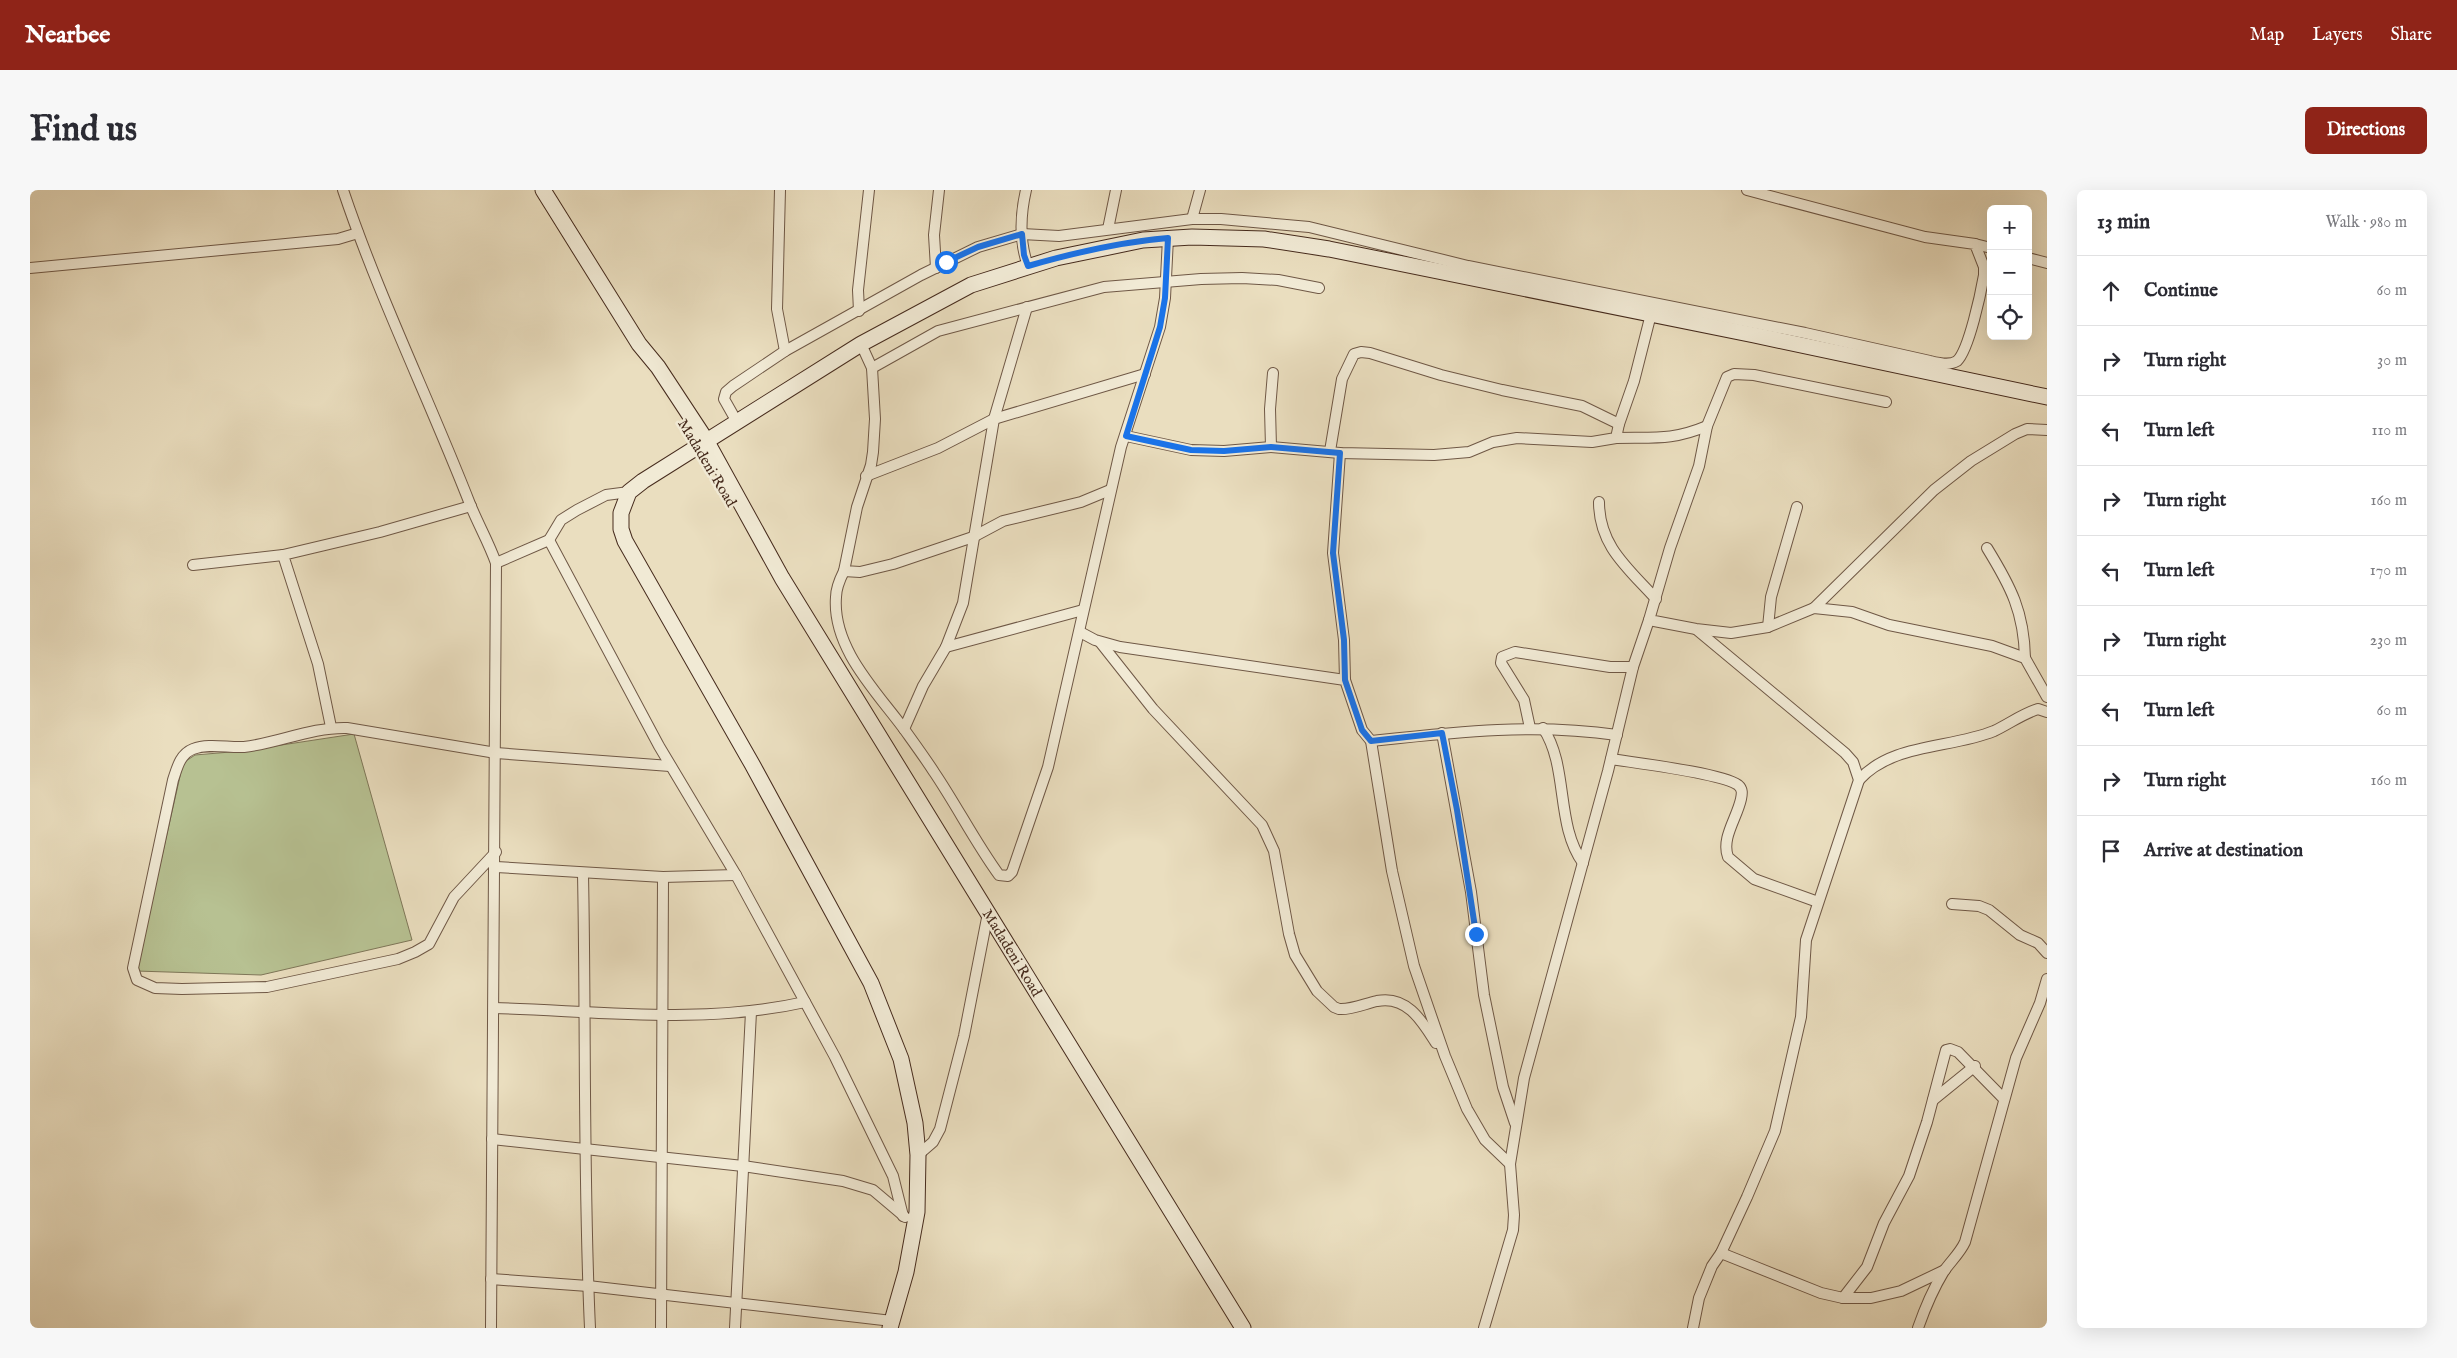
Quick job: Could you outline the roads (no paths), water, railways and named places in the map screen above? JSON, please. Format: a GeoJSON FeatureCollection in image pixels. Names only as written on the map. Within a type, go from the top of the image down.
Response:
{"type":"FeatureCollection","features":[{"type":"Feature","properties":{"kind":"street"},"geometry":{"type":"LineString","coordinates":[[344,190],[358,233],[407,354],[450,451],[496,563],[496,867],[491,1328]]}},
{"type":"Feature","properties":{"kind":"street","name":"Madadeni Road"},"geometry":{"type":"LineString","coordinates":[[543,190],[639,344],[658,366],[701,443],[782,578],[1242,1328]]}},
{"type":"Feature","properties":{"kind":"street"},"geometry":{"type":"LineString","coordinates":[[780,190],[777,309],[784,351]]}},
{"type":"Feature","properties":{"kind":"street"},"geometry":{"type":"LineString","coordinates":[[858,311],[858,290],[870,190]]}},
{"type":"Feature","properties":{"kind":"street"},"geometry":{"type":"LineString","coordinates":[[936,268],[934,235],[939,190]]}},
{"type":"Feature","properties":{"kind":"street"},"geometry":{"type":"LineString","coordinates":[[1026,190],[1020,219],[1024,255],[1028,266]]}},
{"type":"Feature","properties":{"kind":"street"},"geometry":{"type":"LineString","coordinates":[[1108,229],[1116,190]]}},
{"type":"Feature","properties":{"kind":"street"},"geometry":{"type":"LineString","coordinates":[[1192,219],[1200,190]]}},
{"type":"Feature","properties":{"kind":"street"},"geometry":{"type":"LineString","coordinates":[[1747,190],[1925,237],[1987,247]]}},
{"type":"Feature","properties":{"kind":"street"},"geometry":{"type":"LineString","coordinates":[[737,422],[724,401],[726,392],[784,351],[978,247],[1022,234],[1058,236],[1192,219],[1221,219],[1309,227],[1468,266],[2047,397]]}},
{"type":"Feature","properties":{"kind":"street"},"geometry":{"type":"LineString","coordinates":[[30,268],[338,239],[358,233]]}},
{"type":"Feature","properties":{"kind":"street"},"geometry":{"type":"LineString","coordinates":[[496,563],[549,540],[561,520],[566,516],[606,495],[629,492],[701,443],[861,344],[972,285],[1028,266],[1076,253],[1143,240],[1168,238],[1264,239],[1651,314],[1715,321],[1948,364],[1956,361],[1962,354],[1981,291],[1984,267],[1975,244]]}},
{"type":"Feature","properties":{"kind":"street"},"geometry":{"type":"LineString","coordinates":[[861,344],[872,368],[875,419],[872,465],[866,476],[857,507],[844,571],[837,588],[836,606],[846,644],[869,686],[904,729],[935,773],[986,856],[1000,875],[1008,876],[1012,872],[1048,767],[1080,632],[1083,610],[1110,490],[1160,327],[1166,282],[1168,238]]}},
{"type":"Feature","properties":{"kind":"street"},"geometry":{"type":"LineString","coordinates":[[2032,259],[2047,263]]}},
{"type":"Feature","properties":{"kind":"street"},"geometry":{"type":"LineString","coordinates":[[872,368],[938,331],[1104,288],[1166,282],[1242,278],[1278,280],[1319,288]]}},
{"type":"Feature","properties":{"kind":"street"},"geometry":{"type":"LineString","coordinates":[[904,729],[923,686],[946,647],[962,603],[994,419],[1027,307]]}},
{"type":"Feature","properties":{"kind":"street"},"geometry":{"type":"LineString","coordinates":[[1616,438],[1634,381],[1651,314]]}},
{"type":"Feature","properties":{"kind":"street"},"geometry":{"type":"LineString","coordinates":[[1510,1164],[1484,1140],[1477,1129],[1445,1056],[1414,966],[1392,871],[1371,741],[1362,730],[1345,680],[1344,640],[1333,553],[1335,452],[1342,379],[1354,354],[1361,352],[1382,356],[1442,375],[1502,390],[1582,406],[1619,424]]}},
{"type":"Feature","properties":{"kind":"street"},"geometry":{"type":"LineString","coordinates":[[1271,447],[1270,409],[1274,373]]}},
{"type":"Feature","properties":{"kind":"street"},"geometry":{"type":"LineString","coordinates":[[866,476],[938,448],[994,419],[1145,374]]}},
{"type":"Feature","properties":{"kind":"street"},"geometry":{"type":"LineString","coordinates":[[1484,1328],[1512,1230],[1514,1215],[1510,1164],[1524,1078],[1611,759],[1633,667],[1670,548],[1699,466],[1707,426],[1727,377],[1734,374],[1754,375],[1886,402]]}},
{"type":"Feature","properties":{"kind":"street"},"geometry":{"type":"LineString","coordinates":[[1126,436],[1191,450],[1224,451],[1271,447],[1335,452],[1445,454],[1469,452],[1502,439],[1599,442],[1616,438],[1670,438],[1688,434],[1707,426]]}},
{"type":"Feature","properties":{"kind":"street"},"geometry":{"type":"LineString","coordinates":[[1649,620],[1696,629],[1731,633],[1768,627],[1814,608],[1928,496],[1971,461],[2015,434],[2027,429],[2047,430]]}},
{"type":"Feature","properties":{"kind":"street"},"geometry":{"type":"LineString","coordinates":[[844,571],[860,572],[874,570],[973,537],[1003,521],[1081,502],[1110,490]]}},
{"type":"Feature","properties":{"kind":"street"},"geometry":{"type":"LineString","coordinates":[[491,1279],[588,1286],[736,1303],[891,1325],[916,1229],[918,1156],[915,1123],[901,1059],[872,983],[730,725],[628,546],[620,522],[621,513],[629,492]]}},
{"type":"Feature","properties":{"kind":"street"},"geometry":{"type":"LineString","coordinates":[[1599,502],[1599,514],[1607,543],[1617,558],[1656,598]]}},
{"type":"Feature","properties":{"kind":"street"},"geometry":{"type":"LineString","coordinates":[[193,565],[283,555],[380,532],[471,506]]}},
{"type":"Feature","properties":{"kind":"street"},"geometry":{"type":"LineString","coordinates":[[1768,627],[1771,597],[1797,507]]}},
{"type":"Feature","properties":{"kind":"street"},"geometry":{"type":"LineString","coordinates":[[549,540],[670,766],[736,875],[835,1057],[898,1190],[903,1216]]}},
{"type":"Feature","properties":{"kind":"street"},"geometry":{"type":"LineString","coordinates":[[1987,548],[2008,582],[2018,607],[2024,633],[2025,658],[2047,697]]}},
{"type":"Feature","properties":{"kind":"street"},"geometry":{"type":"LineString","coordinates":[[283,555],[318,664],[331,727]]}},
{"type":"Feature","properties":{"kind":"street"},"geometry":{"type":"LineString","coordinates":[[1814,608],[1852,612],[1888,626],[1992,646],[2025,658]]}},
{"type":"Feature","properties":{"kind":"street"},"geometry":{"type":"LineString","coordinates":[[946,647],[1083,610]]}},
{"type":"Feature","properties":{"kind":"street"},"geometry":{"type":"LineString","coordinates":[[1696,629],[1845,753],[1854,762],[1859,780]]}},
{"type":"Feature","properties":{"kind":"street"},"geometry":{"type":"LineString","coordinates":[[1080,632],[1100,642],[1345,680]]}},
{"type":"Feature","properties":{"kind":"street"},"geometry":{"type":"LineString","coordinates":[[1100,642],[1160,716],[1262,825],[1274,851],[1289,934],[1295,954],[1317,990],[1338,1009],[1384,1000],[1402,1003],[1416,1014],[1445,1056]]}},
{"type":"Feature","properties":{"kind":"street"},"geometry":{"type":"LineString","coordinates":[[1530,728],[1524,700],[1500,663],[1506,653],[1515,652],[1610,667],[1633,667]]}},
{"type":"Feature","properties":{"kind":"street"},"geometry":{"type":"LineString","coordinates":[[1693,1328],[1704,1284],[1721,1253],[1776,1131],[1801,1017],[1806,940],[1859,780],[1868,769],[1890,758],[1994,731],[2021,714],[2038,708],[2047,712]]}},
{"type":"Feature","properties":{"kind":"street"},"geometry":{"type":"LineString","coordinates":[[496,852],[454,897],[429,944],[398,959],[267,986],[182,990],[155,988],[137,980],[133,968],[178,763],[185,754],[193,749],[243,747],[331,727],[390,734],[496,753],[670,766]]}},
{"type":"Feature","properties":{"kind":"street"},"geometry":{"type":"LineString","coordinates":[[1371,741],[1442,733],[1530,728],[1577,730],[1616,736]]}},
{"type":"Feature","properties":{"kind":"street"},"geometry":{"type":"LineString","coordinates":[[1543,728],[1553,750],[1571,841],[1575,852],[1583,863]]}},
{"type":"Feature","properties":{"kind":"street"},"geometry":{"type":"LineString","coordinates":[[1442,733],[1471,892],[1484,995],[1504,1087],[1515,1124]]}},
{"type":"Feature","properties":{"kind":"street"},"geometry":{"type":"LineString","coordinates":[[1611,759],[1699,774],[1740,786],[1742,792],[1741,800],[1726,842],[1728,857],[1760,882],[1818,902]]}},
{"type":"Feature","properties":{"kind":"street"},"geometry":{"type":"LineString","coordinates":[[496,867],[583,874],[663,877],[736,875]]}},
{"type":"Feature","properties":{"kind":"street"},"geometry":{"type":"LineString","coordinates":[[583,874],[586,1011],[585,1148],[590,1328]]}},
{"type":"Feature","properties":{"kind":"street"},"geometry":{"type":"LineString","coordinates":[[661,1328],[663,877]]}},
{"type":"Feature","properties":{"kind":"street"},"geometry":{"type":"LineString","coordinates":[[1952,904],[1979,906],[1989,910],[2020,935],[2038,943],[2047,952]]}},
{"type":"Feature","properties":{"kind":"street"},"geometry":{"type":"LineString","coordinates":[[918,1156],[933,1142],[940,1129],[964,1036],[988,913]]}},
{"type":"Feature","properties":{"kind":"street"},"geometry":{"type":"LineString","coordinates":[[1919,1327],[1930,1296],[1946,1269],[1960,1253],[1965,1242],[2016,1058],[2040,1003],[2047,979]]}},
{"type":"Feature","properties":{"kind":"street"},"geometry":{"type":"LineString","coordinates":[[494,1008],[706,1016],[751,1012],[804,1002]]}},
{"type":"Feature","properties":{"kind":"street"},"geometry":{"type":"LineString","coordinates":[[735,1328],[751,1012]]}},
{"type":"Feature","properties":{"kind":"street"},"geometry":{"type":"LineString","coordinates":[[1843,1298],[1871,1260],[1887,1217],[1909,1176],[1933,1100],[1946,1050],[1950,1048],[1956,1050],[1975,1066],[2004,1099]]}},
{"type":"Feature","properties":{"kind":"street"},"geometry":{"type":"LineString","coordinates":[[1933,1100],[1975,1066]]}},
{"type":"Feature","properties":{"kind":"street"},"geometry":{"type":"LineString","coordinates":[[492,1139],[663,1156],[843,1181],[865,1187],[881,1196],[916,1229]]}},
{"type":"Feature","properties":{"kind":"street"},"geometry":{"type":"LineString","coordinates":[[1721,1253],[1821,1293],[1843,1298],[1871,1298],[1901,1291],[1946,1269]]}}]}
